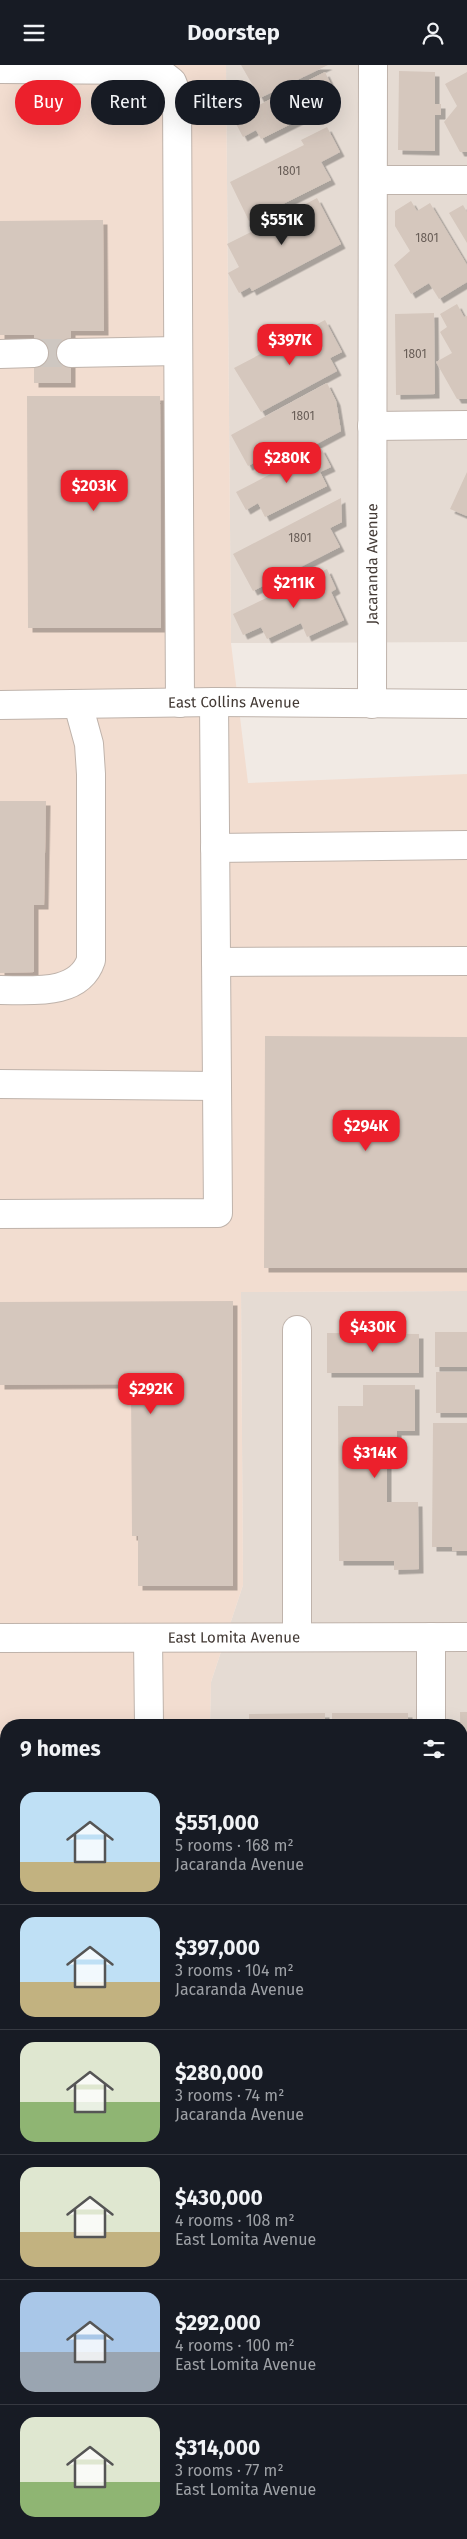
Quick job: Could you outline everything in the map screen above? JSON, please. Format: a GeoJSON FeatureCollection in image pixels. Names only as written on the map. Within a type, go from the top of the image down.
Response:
{"type":"FeatureCollection","features":[{"type":"Feature","properties":{"kind":"street","name":"Jacaranda Avenue"},"geometry":{"type":"LineString","coordinates":[[372,703],[373,65]]}},
{"type":"Feature","properties":{"kind":"street"},"geometry":{"type":"LineString","coordinates":[[0,69],[157,70],[172,83],[177,95],[180,703]]}},
{"type":"Feature","properties":{"kind":"street"},"geometry":{"type":"LineString","coordinates":[[373,180],[467,180]]}},
{"type":"Feature","properties":{"kind":"street"},"geometry":{"type":"LineString","coordinates":[[71,353],[178,351]]}},
{"type":"Feature","properties":{"kind":"street"},"geometry":{"type":"LineString","coordinates":[[0,354],[34,353]]}},
{"type":"Feature","properties":{"kind":"street"},"geometry":{"type":"LineString","coordinates":[[372,426],[467,425]]}},
{"type":"Feature","properties":{"kind":"street"},"geometry":{"type":"LineString","coordinates":[[0,1214],[218,1213],[214,702]]}},
{"type":"Feature","properties":{"kind":"street","name":"East Collins Avenue"},"geometry":{"type":"LineString","coordinates":[[0,705],[214,702],[467,703]]}},
{"type":"Feature","properties":{"kind":"street"},"geometry":{"type":"LineString","coordinates":[[0,990],[54,988],[76,982],[87,973],[91,960],[91,774],[89,745],[78,704]]}},
{"type":"Feature","properties":{"kind":"street"},"geometry":{"type":"LineString","coordinates":[[215,848],[467,845]]}},
{"type":"Feature","properties":{"kind":"street"},"geometry":{"type":"LineString","coordinates":[[216,962],[467,961]]}},
{"type":"Feature","properties":{"kind":"street"},"geometry":{"type":"LineString","coordinates":[[0,1084],[217,1086]]}},
{"type":"Feature","properties":{"kind":"street"},"geometry":{"type":"LineString","coordinates":[[297,1330],[297,1637]]}},
{"type":"Feature","properties":{"kind":"street"},"geometry":{"type":"LineString","coordinates":[[431,1637],[431,1719]]}},
{"type":"Feature","properties":{"kind":"street","name":"East Lomita Avenue"},"geometry":{"type":"LineString","coordinates":[[0,1638],[467,1637]]}},
{"type":"Feature","properties":{"kind":"street"},"geometry":{"type":"LineString","coordinates":[[148,1638],[149,1719]]}},
{"type":"Feature","properties":{"kind":"shaded area"},"geometry":{"type":"Polygon","coordinates":[[[0,65],[226,65],[226,80],[175,80],[175,125],[227,125],[231,643],[248,783],[467,774],[467,1291],[241,1292],[243,1585],[211,1682],[210,1719],[0,1719],[0,65]]]}},
{"type":"Feature","properties":{"kind":"shaded area"},"geometry":{"type":"Polygon","coordinates":[[[226,65],[467,65],[467,642],[231,643],[227,125],[260,125],[260,80],[226,80],[226,65]]]}},
{"type":"Feature","properties":{"kind":"shaded area"},"geometry":{"type":"Polygon","coordinates":[[[467,1291],[467,1719],[210,1719],[211,1682],[243,1585],[241,1292],[467,1291]]]}},
{"type":"Feature","properties":{"kind":"building"},"geometry":{"type":"Polygon","coordinates":[[[241,65],[328,65],[297,80],[270,80],[270,93],[260,98],[260,80],[250,80],[241,65]]]}},
{"type":"Feature","properties":{"kind":"building"},"geometry":{"type":"Polygon","coordinates":[[[399,71],[435,72],[435,104],[441,104],[441,115],[435,115],[435,151],[398,150],[399,71]]]}},
{"type":"Feature","properties":{"kind":"building"},"geometry":{"type":"Polygon","coordinates":[[[325,72],[329,80],[309,80],[325,72]]]}},
{"type":"Feature","properties":{"kind":"building"},"geometry":{"type":"Polygon","coordinates":[[[467,72],[467,152],[460,152],[444,122],[457,106],[445,84],[467,72]]]}},
{"type":"Feature","properties":{"kind":"building"},"geometry":{"type":"Polygon","coordinates":[[[270,100],[270,125],[289,125],[261,139],[256,130],[243,137],[237,125],[260,125],[260,104],[270,100]]]}},
{"type":"Feature","properties":{"kind":"building"},"geometry":{"type":"Polygon","coordinates":[[[327,127],[340,152],[321,162],[331,180],[249,221],[230,182],[304,145],[301,140],[327,127]]]}},
{"type":"Feature","properties":{"kind":"building"},"geometry":{"type":"Polygon","coordinates":[[[317,198],[341,244],[252,291],[250,287],[239,293],[228,273],[239,267],[227,244],[269,223],[267,218],[282,211],[285,215],[317,198]]]}},
{"type":"Feature","properties":{"kind":"building"},"geometry":{"type":"Polygon","coordinates":[[[411,201],[417,211],[430,203],[467,265],[467,282],[439,299],[429,283],[411,294],[394,265],[410,251],[395,226],[395,211],[411,201]]]}},
{"type":"Feature","properties":{"kind":"building"},"geometry":{"type":"Polygon","coordinates":[[[463,205],[467,212],[467,243],[449,213],[463,205]]]}},
{"type":"Feature","properties":{"kind":"building"},"geometry":{"type":"Polygon","coordinates":[[[103,220],[104,331],[71,331],[71,383],[34,383],[34,335],[0,335],[0,221],[103,220]]]}},
{"type":"Feature","properties":{"kind":"building"},"geometry":{"type":"Polygon","coordinates":[[[457,304],[464,317],[467,316],[467,399],[457,399],[436,362],[452,353],[440,332],[447,327],[440,314],[457,304]]]}},
{"type":"Feature","properties":{"kind":"building"},"geometry":{"type":"Polygon","coordinates":[[[434,313],[435,394],[396,395],[395,314],[434,313]]]}},
{"type":"Feature","properties":{"kind":"building"},"geometry":{"type":"Polygon","coordinates":[[[325,320],[342,352],[330,358],[337,371],[261,412],[234,368],[325,320]]]}},
{"type":"Feature","properties":{"kind":"building"},"geometry":{"type":"Polygon","coordinates":[[[327,383],[336,401],[341,431],[296,455],[290,444],[248,466],[231,435],[327,383]]]}},
{"type":"Feature","properties":{"kind":"building"},"geometry":{"type":"Polygon","coordinates":[[[27,396],[160,396],[161,628],[28,628],[27,396]]]}},
{"type":"Feature","properties":{"kind":"building"},"geometry":{"type":"Polygon","coordinates":[[[321,448],[331,467],[320,472],[327,486],[265,517],[258,503],[246,510],[236,492],[321,448]]]}},
{"type":"Feature","properties":{"kind":"building"},"geometry":{"type":"Polygon","coordinates":[[[467,472],[467,516],[450,509],[467,472]]]}},
{"type":"Feature","properties":{"kind":"building"},"geometry":{"type":"Polygon","coordinates":[[[341,498],[342,522],[330,528],[340,547],[253,591],[233,554],[341,498]]]}},
{"type":"Feature","properties":{"kind":"building"},"geometry":{"type":"Polygon","coordinates":[[[327,569],[336,589],[331,592],[344,620],[307,637],[301,623],[267,639],[261,627],[243,635],[233,614],[327,569]]]}},
{"type":"Feature","properties":{"kind":"building"},"geometry":{"type":"Polygon","coordinates":[[[0,801],[46,801],[44,905],[34,905],[34,972],[0,973],[0,801]]]}},
{"type":"Feature","properties":{"kind":"building"},"geometry":{"type":"Polygon","coordinates":[[[265,1036],[467,1037],[467,1268],[264,1268],[265,1036]]]}},
{"type":"Feature","properties":{"kind":"building"},"geometry":{"type":"Polygon","coordinates":[[[233,1301],[233,1586],[138,1586],[138,1536],[132,1536],[131,1384],[0,1385],[0,1302],[233,1301]]]}},
{"type":"Feature","properties":{"kind":"building"},"geometry":{"type":"Polygon","coordinates":[[[435,1332],[467,1332],[467,1367],[435,1367],[435,1332]]]}},
{"type":"Feature","properties":{"kind":"building"},"geometry":{"type":"Polygon","coordinates":[[[327,1333],[419,1334],[419,1373],[327,1373],[327,1333]]]}},
{"type":"Feature","properties":{"kind":"building"},"geometry":{"type":"Polygon","coordinates":[[[436,1372],[467,1372],[467,1413],[436,1413],[436,1372]]]}},
{"type":"Feature","properties":{"kind":"building"},"geometry":{"type":"Polygon","coordinates":[[[363,1385],[415,1385],[415,1431],[397,1431],[397,1457],[387,1457],[387,1502],[418,1502],[419,1569],[394,1570],[394,1561],[339,1561],[338,1406],[363,1406],[363,1385]]]}},
{"type":"Feature","properties":{"kind":"building"},"geometry":{"type":"Polygon","coordinates":[[[433,1423],[467,1423],[467,1551],[452,1551],[452,1547],[432,1547],[433,1423]]]}},
{"type":"Feature","properties":{"kind":"building"},"geometry":{"type":"Polygon","coordinates":[[[460,1712],[467,1712],[467,1719],[460,1719],[460,1712]]]}},
{"type":"Feature","properties":{"kind":"building"},"geometry":{"type":"Polygon","coordinates":[[[325,1713],[325,1719],[249,1719],[249,1714],[325,1713]]]}},
{"type":"Feature","properties":{"kind":"building"},"geometry":{"type":"Polygon","coordinates":[[[332,1713],[408,1713],[408,1719],[332,1719],[332,1713]]]}},
{"type":"Feature","properties":{"kind":"tunnel"},"geometry":{"type":"LineString","coordinates":[[34,353],[71,353]]}}]}
